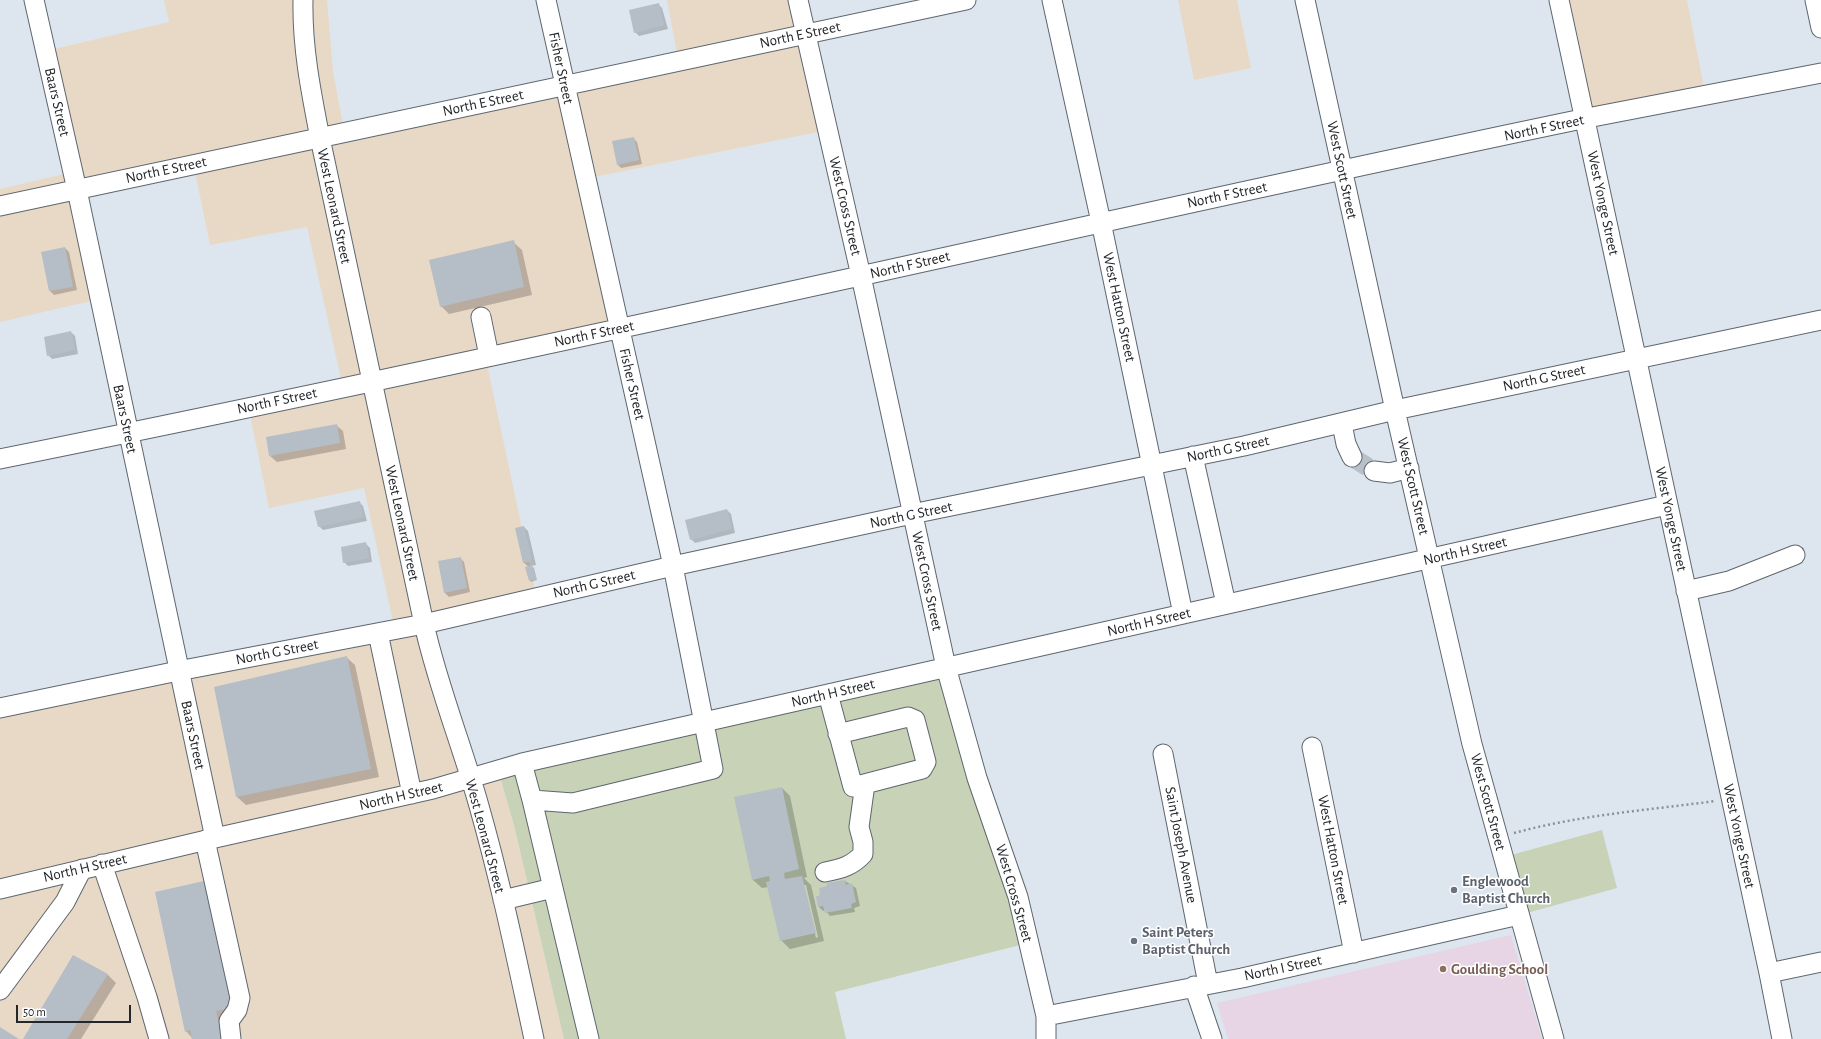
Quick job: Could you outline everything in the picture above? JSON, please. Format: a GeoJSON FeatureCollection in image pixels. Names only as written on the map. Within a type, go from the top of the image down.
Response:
{"type":"FeatureCollection","features":[{"type":"Feature","properties":{"kind":"street","name":"Baars Street"},"geometry":{"type":"LineString","coordinates":[[34,0],[77,190],[178,670],[240,998],[237,1010],[229,1021],[231,1039]]}},
{"type":"Feature","properties":{"kind":"street","name":"West Leonard Street"},"geometry":{"type":"LineString","coordinates":[[303,0],[305,50],[320,138],[424,624],[440,688],[479,806],[503,900],[534,1039]]}},
{"type":"Feature","properties":{"kind":"street","name":"Fisher Street"},"geometry":{"type":"LineString","coordinates":[[532,800],[573,803],[713,769],[673,566],[564,86],[546,0]]}},
{"type":"Feature","properties":{"kind":"street","name":"West Cross Street"},"geometry":{"type":"LineString","coordinates":[[798,0],[861,276],[946,667],[977,778],[1018,898],[1046,1016],[1046,1039]]}},
{"type":"Feature","properties":{"kind":"street","name":"North E Street"},"geometry":{"type":"LineString","coordinates":[[0,206],[966,0]]}},
{"type":"Feature","properties":{"kind":"street","name":"West Hatton Street"},"geometry":{"type":"LineString","coordinates":[[1052,0],[1101,222],[1183,614]]}},
{"type":"Feature","properties":{"kind":"street","name":"West Scott Street"},"geometry":{"type":"LineString","coordinates":[[1305,0],[1341,170],[1472,744],[1554,1039]]}},
{"type":"Feature","properties":{"kind":"street","name":"West Yonge Street"},"geometry":{"type":"LineString","coordinates":[[1559,0],[1769,972],[1782,1039]]}},
{"type":"Feature","properties":{"kind":"street"},"geometry":{"type":"LineString","coordinates":[[1815,0],[1821,28]]}},
{"type":"Feature","properties":{"kind":"street","name":"North F Street"},"geometry":{"type":"LineString","coordinates":[[0,459],[861,276],[1341,170],[1585,119],[1821,73]]}},
{"type":"Feature","properties":{"kind":"street"},"geometry":{"type":"LineString","coordinates":[[481,317],[489,356]]}},
{"type":"Feature","properties":{"kind":"street","name":"North G Street"},"geometry":{"type":"LineString","coordinates":[[0,708],[178,670],[424,624],[673,566],[912,514],[1193,456],[1342,424],[1395,410],[1821,320]]}},
{"type":"Feature","properties":{"kind":"street"},"geometry":{"type":"LineString","coordinates":[[1342,424],[1346,444],[1352,457]]}},
{"type":"Feature","properties":{"kind":"street"},"geometry":{"type":"LineString","coordinates":[[1193,456],[1226,604]]}},
{"type":"Feature","properties":{"kind":"street"},"geometry":{"type":"LineString","coordinates":[[1374,471],[1390,473],[1409,468]]}},
{"type":"Feature","properties":{"kind":"street","name":"North H Street"},"geometry":{"type":"LineString","coordinates":[[0,888],[412,794],[522,763],[1667,505]]}},
{"type":"Feature","properties":{"kind":"street"},"geometry":{"type":"LineString","coordinates":[[1686,591],[1729,581],[1795,554]]}},
{"type":"Feature","properties":{"kind":"street"},"geometry":{"type":"LineString","coordinates":[[378,633],[412,794]]}},
{"type":"Feature","properties":{"kind":"street"},"geometry":{"type":"LineString","coordinates":[[828,694],[838,734],[852,787],[922,769],[926,762],[916,720],[908,717],[838,734]]}},
{"type":"Feature","properties":{"kind":"street","name":"West Hatton Street"},"geometry":{"type":"LineString","coordinates":[[1312,747],[1354,953]]}},
{"type":"Feature","properties":{"kind":"street","name":"Saint Joseph Avenue"},"geometry":{"type":"LineString","coordinates":[[1163,754],[1201,985],[1212,1039]]}},
{"type":"Feature","properties":{"kind":"street"},"geometry":{"type":"LineString","coordinates":[[522,763],[589,1039]]}},
{"type":"Feature","properties":{"kind":"street"},"geometry":{"type":"LineString","coordinates":[[825,872],[843,869],[857,861],[863,854],[863,842],[859,827],[865,784]]}},
{"type":"Feature","properties":{"kind":"street"},"geometry":{"type":"LineString","coordinates":[[102,864],[148,997],[159,1039]]}},
{"type":"Feature","properties":{"kind":"street"},"geometry":{"type":"LineString","coordinates":[[0,990],[65,902],[82,869]]}},
{"type":"Feature","properties":{"kind":"street"},"geometry":{"type":"LineString","coordinates":[[503,900],[553,888]]}},
{"type":"Feature","properties":{"kind":"street","name":"North I Street"},"geometry":{"type":"LineString","coordinates":[[1046,1016],[1242,978],[1519,914]]}},
{"type":"Feature","properties":{"kind":"street"},"geometry":{"type":"LineString","coordinates":[[1769,972],[1821,962]]}},
{"type":"Feature","properties":{"kind":"path"},"geometry":{"type":"LineString","coordinates":[[1498,838],[1550,824],[1585,818],[1731,799]]}},
{"type":"Feature","properties":{"kind":"shaded area"},"geometry":{"type":"Polygon","coordinates":[[[164,0],[294,0],[296,51],[309,132],[84,180],[54,49],[169,22],[164,0]]]}},
{"type":"Feature","properties":{"kind":"shaded area"},"geometry":{"type":"Polygon","coordinates":[[[312,0],[327,0],[333,71],[343,125],[327,128],[314,49],[312,0]]]}},
{"type":"Feature","properties":{"kind":"shaded area"},"geometry":{"type":"Polygon","coordinates":[[[667,0],[788,0],[795,29],[677,54],[667,0]]]}},
{"type":"Feature","properties":{"kind":"shaded area"},"geometry":{"type":"Polygon","coordinates":[[[1178,0],[1237,0],[1251,68],[1194,80],[1178,0]]]}},
{"type":"Feature","properties":{"kind":"shaded area"},"geometry":{"type":"Polygon","coordinates":[[[1568,0],[1687,0],[1704,88],[1592,110],[1568,0]]]}},
{"type":"Feature","properties":{"kind":"shaded area"},"geometry":{"type":"Polygon","coordinates":[[[798,44],[818,132],[594,177],[575,91],[798,44]]]}},
{"type":"Feature","properties":{"kind":"shaded area"},"geometry":{"type":"Polygon","coordinates":[[[557,95],[609,322],[378,371],[330,144],[557,95]]]}},
{"type":"Feature","properties":{"kind":"shaded area"},"geometry":{"type":"Polygon","coordinates":[[[312,147],[361,375],[341,379],[307,227],[210,245],[195,172],[312,147]]]}},
{"type":"Feature","properties":{"kind":"shaded area"},"geometry":{"type":"Polygon","coordinates":[[[64,174],[66,184],[0,198],[0,189],[64,174]]]}},
{"type":"Feature","properties":{"kind":"shaded area"},"geometry":{"type":"Polygon","coordinates":[[[69,199],[91,301],[0,322],[0,214],[69,199]]]}},
{"type":"Feature","properties":{"kind":"shaded area"},"geometry":{"type":"Polygon","coordinates":[[[487,364],[535,590],[431,615],[381,387],[487,364]]]}},
{"type":"Feature","properties":{"kind":"shaded area"},"geometry":{"type":"Polygon","coordinates":[[[364,390],[414,618],[393,622],[364,488],[269,508],[250,415],[364,390]]]}},
{"type":"Feature","properties":{"kind":"shaded area"},"geometry":{"type":"Polygon","coordinates":[[[417,633],[431,691],[459,773],[431,781],[222,828],[189,676],[417,633]]]}},
{"type":"Feature","properties":{"kind":"shaded area"},"geometry":{"type":"Polygon","coordinates":[[[171,680],[205,832],[0,881],[0,716],[171,680]]]}},
{"type":"Feature","properties":{"kind":"shaded area"},"geometry":{"type":"Polygon","coordinates":[[[500,777],[514,825],[564,1039],[544,1039],[507,878],[481,783],[500,777]]]}},
{"type":"Feature","properties":{"kind":"shaded area"},"geometry":{"type":"Polygon","coordinates":[[[464,788],[490,882],[526,1039],[0,1039],[0,896],[464,788]]]}},
{"type":"Feature","properties":{"kind":"shaded area","name":"Goulding School"},"geometry":{"type":"Polygon","coordinates":[[[1511,935],[1542,1039],[1228,1039],[1217,1003],[1511,935]]]}},
{"type":"Feature","properties":{"kind":"green space"},"geometry":{"type":"Polygon","coordinates":[[[939,677],[1009,900],[1020,945],[835,992],[846,1039],[564,1039],[514,825],[500,777],[939,677]]]}},
{"type":"Feature","properties":{"kind":"green space"},"geometry":{"type":"Polygon","coordinates":[[[1602,830],[1617,888],[1527,913],[1511,855],[1602,830]]]}},
{"type":"Feature","properties":{"kind":"building"},"geometry":{"type":"Polygon","coordinates":[[[659,3],[664,25],[634,33],[629,10],[659,3]]]}},
{"type":"Feature","properties":{"kind":"building"},"geometry":{"type":"Polygon","coordinates":[[[634,137],[639,160],[617,165],[612,141],[634,137]]]}},
{"type":"Feature","properties":{"kind":"building"},"geometry":{"type":"Polygon","coordinates":[[[514,240],[524,287],[440,307],[429,260],[514,240]]]}},
{"type":"Feature","properties":{"kind":"building"},"geometry":{"type":"Polygon","coordinates":[[[65,247],[73,287],[49,291],[41,252],[65,247]]]}},
{"type":"Feature","properties":{"kind":"building"},"geometry":{"type":"Polygon","coordinates":[[[71,331],[75,350],[47,356],[44,337],[71,331]]]}},
{"type":"Feature","properties":{"kind":"building"},"geometry":{"type":"Polygon","coordinates":[[[337,424],[340,443],[269,456],[266,437],[337,424]]]}},
{"type":"Feature","properties":{"kind":"building"},"geometry":{"type":"Polygon","coordinates":[[[360,501],[363,517],[318,527],[314,511],[360,501]]]}},
{"type":"Feature","properties":{"kind":"building"},"geometry":{"type":"Polygon","coordinates":[[[727,509],[732,529],[690,540],[685,520],[727,509]]]}},
{"type":"Feature","properties":{"kind":"building"},"geometry":{"type":"Polygon","coordinates":[[[524,526],[532,561],[523,563],[515,528],[524,526]]]}},
{"type":"Feature","properties":{"kind":"building"},"geometry":{"type":"Polygon","coordinates":[[[366,542],[369,558],[343,563],[341,547],[366,542]]]}},
{"type":"Feature","properties":{"kind":"building"},"geometry":{"type":"Polygon","coordinates":[[[461,557],[467,588],[444,593],[438,561],[461,557]]]}},
{"type":"Feature","properties":{"kind":"building"},"geometry":{"type":"Polygon","coordinates":[[[532,565],[536,579],[529,581],[525,567],[532,565]]]}},
{"type":"Feature","properties":{"kind":"building"},"geometry":{"type":"Polygon","coordinates":[[[347,656],[371,769],[236,797],[214,687],[347,656]]]}},
{"type":"Feature","properties":{"kind":"building"},"geometry":{"type":"Polygon","coordinates":[[[782,787],[799,869],[784,873],[785,879],[802,876],[816,933],[780,941],[766,882],[770,881],[769,876],[752,880],[734,797],[782,787]]]}},
{"type":"Feature","properties":{"kind":"building"},"geometry":{"type":"Polygon","coordinates":[[[845,880],[846,885],[852,883],[856,902],[851,904],[852,908],[825,913],[823,906],[818,907],[816,896],[820,896],[819,888],[827,886],[827,883],[845,880]]]}},
{"type":"Feature","properties":{"kind":"building"},"geometry":{"type":"Polygon","coordinates":[[[204,881],[233,1008],[216,1011],[223,1039],[192,1039],[190,1030],[185,1032],[155,892],[204,881]]]}},
{"type":"Feature","properties":{"kind":"building"},"geometry":{"type":"Polygon","coordinates":[[[73,955],[108,974],[67,1039],[23,1039],[73,955]]]}},
{"type":"Feature","properties":{"kind":"building"},"geometry":{"type":"Polygon","coordinates":[[[0,1027],[19,1039],[0,1039],[0,1027]]]}},
{"type":"Feature","properties":{"kind":"tunnel"},"geometry":{"type":"LineString","coordinates":[[1352,457],[1374,471]]}},
{"type":"Feature","properties":{"kind":"place","name":"Englewood Baptist Church"},"geometry":{"type":"Point","coordinates":[1454,890]}},
{"type":"Feature","properties":{"kind":"place","name":"Saint Peters Baptist Church"},"geometry":{"type":"Point","coordinates":[1134,941]}},
{"type":"Feature","properties":{"kind":"place","name":"Goulding School"},"geometry":{"type":"Point","coordinates":[1443,969]}}]}
